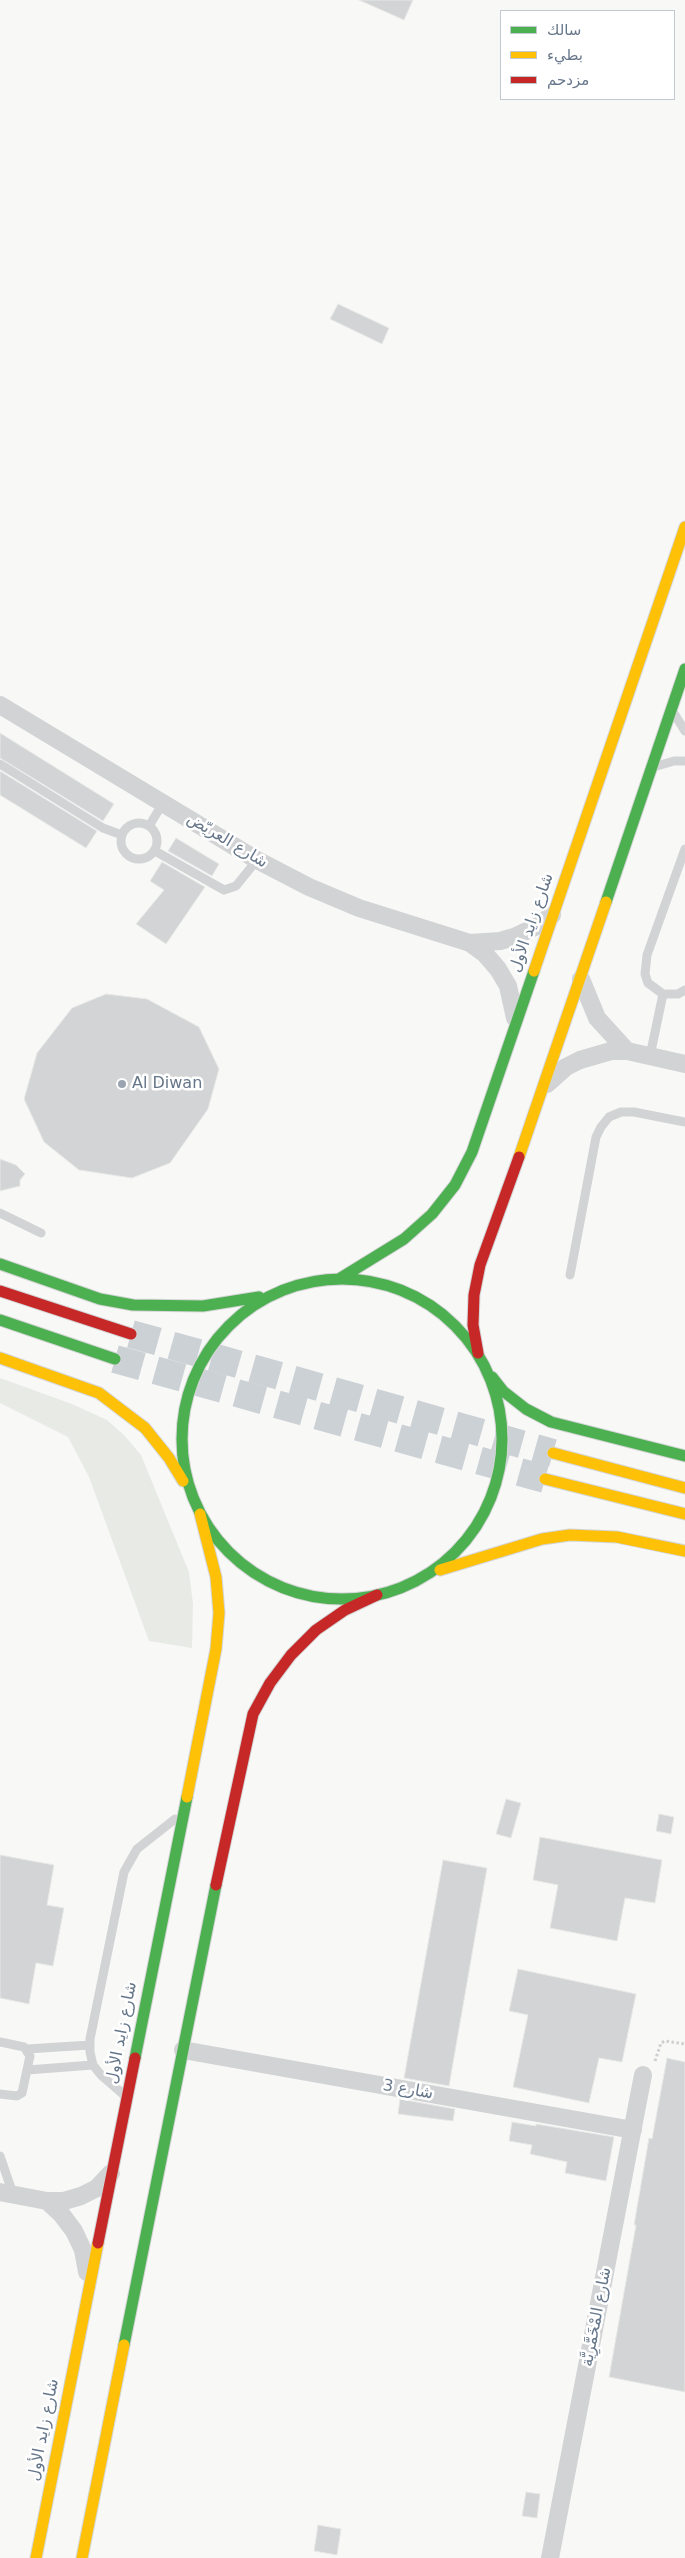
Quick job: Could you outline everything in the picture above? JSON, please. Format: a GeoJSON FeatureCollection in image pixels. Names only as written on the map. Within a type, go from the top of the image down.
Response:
{"type":"FeatureCollection","features":[{"type":"Feature","properties":{"kind":"main road","name":"شارع زايد الأول"},"geometry":{"type":"LineString","coordinates":[[339,1279],[404,1239],[432,1214],[455,1185],[472,1152],[488,1113],[552,915],[685,527]]}},
{"type":"Feature","properties":{"kind":"main road"},"geometry":{"type":"LineString","coordinates":[[478,1355],[473,1325],[474,1294],[480,1264],[543,1088],[685,669]]}},
{"type":"Feature","properties":{"kind":"main road"},"geometry":{"type":"LineString","coordinates":[[0,1264],[100,1299],[133,1305],[180,1308],[272,1294],[312,1281],[339,1279],[380,1284],[418,1299],[432,1307],[458,1328],[502,1392],[526,1409],[551,1422],[685,1456]]}},
{"type":"Feature","properties":{"kind":"main road"},"geometry":{"type":"LineString","coordinates":[[0,1291],[131,1334]]}},
{"type":"Feature","properties":{"kind":"main road"},"geometry":{"type":"LineString","coordinates":[[272,1294],[256,1303],[227,1326],[204,1355],[192,1380],[184,1407],[181,1444],[183,1462],[193,1498],[211,1532],[240,1562],[275,1584],[294,1592],[336,1599],[377,1595],[400,1589],[432,1572],[448,1560],[467,1539],[486,1510],[494,1491],[502,1450],[502,1429],[494,1388],[486,1369]]}},
{"type":"Feature","properties":{"kind":"main road"},"geometry":{"type":"LineString","coordinates":[[0,1320],[114,1359]]}},
{"type":"Feature","properties":{"kind":"main road"},"geometry":{"type":"LineString","coordinates":[[0,1358],[99,1393],[115,1404],[145,1428],[158,1443],[193,1498]]}},
{"type":"Feature","properties":{"kind":"main road"},"geometry":{"type":"LineString","coordinates":[[553,1453],[685,1488]]}},
{"type":"Feature","properties":{"kind":"main road"},"geometry":{"type":"LineString","coordinates":[[545,1479],[685,1514]]}},
{"type":"Feature","properties":{"kind":"main road","name":"شارع زايد الأول"},"geometry":{"type":"LineString","coordinates":[[36,2558],[216,1649],[219,1613],[216,1576],[200,1514]]}},
{"type":"Feature","properties":{"kind":"main road"},"geometry":{"type":"LineString","coordinates":[[432,1572],[542,1539],[570,1535],[617,1536],[685,1551]]}},
{"type":"Feature","properties":{"kind":"main road"},"geometry":{"type":"LineString","coordinates":[[82,2558],[183,2050],[254,1714],[270,1683],[297,1649],[316,1630],[345,1610],[377,1595]]}},
{"type":"Feature","properties":{"kind":"street","name":"شارع العريّض"},"geometry":{"type":"LineString","coordinates":[[0,705],[257,860],[309,887],[359,908],[470,943],[485,954],[498,969],[508,986],[514,1004],[516,1023]]}},
{"type":"Feature","properties":{"kind":"street","name":"شارع العريّض"},"geometry":{"type":"LineString","coordinates":[[470,943],[500,941],[514,937],[541,924],[552,915]]}},
{"type":"Feature","properties":{"kind":"street"},"geometry":{"type":"LineString","coordinates":[[581,977],[587,998],[597,1018],[627,1050]]}},
{"type":"Feature","properties":{"kind":"street"},"geometry":{"type":"LineString","coordinates":[[543,1088],[560,1072],[580,1060],[595,1054],[627,1050],[685,1064]]}},
{"type":"Feature","properties":{"kind":"street","name":"شارع 3"},"geometry":{"type":"LineString","coordinates":[[183,2050],[633,2130]]}},
{"type":"Feature","properties":{"kind":"street","name":"شارع المْخَمَّرِيَّة"},"geometry":{"type":"LineString","coordinates":[[550,2558],[642,2081]]}},
{"type":"Feature","properties":{"kind":"street"},"geometry":{"type":"LineString","coordinates":[[7,2193],[46,2201],[64,2200],[82,2196],[97,2188],[111,2173]]}},
{"type":"Feature","properties":{"kind":"street"},"geometry":{"type":"LineString","coordinates":[[46,2201],[62,2215],[80,2244],[87,2270],[88,2292]]}},
{"type":"Feature","properties":{"kind":"street"},"geometry":{"type":"LineString","coordinates":[[22,2558],[42,2524]]}},
{"type":"Feature","properties":{"kind":"lane"},"geometry":{"type":"LineString","coordinates":[[674,702],[676,716],[685,731]]}},
{"type":"Feature","properties":{"kind":"lane"},"geometry":{"type":"LineString","coordinates":[[651,770],[662,764],[685,761]]}},
{"type":"Feature","properties":{"kind":"lane"},"geometry":{"type":"LineString","coordinates":[[0,764],[103,828],[122,835]]}},
{"type":"Feature","properties":{"kind":"lane"},"geometry":{"type":"LineString","coordinates":[[149,826],[163,803]]}},
{"type":"Feature","properties":{"kind":"lane"},"geometry":{"type":"LineString","coordinates":[[136,823],[149,826],[157,837],[155,851],[144,859],[131,858],[122,848],[122,835],[130,825],[136,823]]}},
{"type":"Feature","properties":{"kind":"lane"},"geometry":{"type":"LineString","coordinates":[[685,849],[645,965],[648,983],[655,990],[663,994],[678,994],[685,990]]}},
{"type":"Feature","properties":{"kind":"lane"},"geometry":{"type":"LineString","coordinates":[[155,851],[224,890],[236,886],[257,860]]}},
{"type":"Feature","properties":{"kind":"lane"},"geometry":{"type":"LineString","coordinates":[[650,1056],[663,994]]}},
{"type":"Feature","properties":{"kind":"lane"},"geometry":{"type":"LineString","coordinates":[[570,1275],[596,1137],[601,1127],[609,1117],[621,1112],[634,1112],[685,1122]]}},
{"type":"Feature","properties":{"kind":"lane"},"geometry":{"type":"LineString","coordinates":[[0,1213],[41,1233]]}},
{"type":"Feature","properties":{"kind":"lane"},"geometry":{"type":"LineString","coordinates":[[126,2096],[101,2075],[93,2065],[90,2045],[124,1872],[137,1849],[183,1812]]}},
{"type":"Feature","properties":{"kind":"lane"},"geometry":{"type":"LineString","coordinates":[[0,2042],[20,2045],[26,2049],[30,2056],[22,2094],[17,2096],[0,2094]]}},
{"type":"Feature","properties":{"kind":"lane"},"geometry":{"type":"LineString","coordinates":[[26,2049],[90,2045]]}},
{"type":"Feature","properties":{"kind":"lane"},"geometry":{"type":"LineString","coordinates":[[27,2070],[93,2065]]}},
{"type":"Feature","properties":{"kind":"lane"},"geometry":{"type":"LineString","coordinates":[[0,2156],[7,2193]]}},
{"type":"Feature","properties":{"kind":"path"},"geometry":{"type":"LineString","coordinates":[[642,2081],[650,2088],[658,2047],[661,2043],[665,2041],[685,2044]]}},
{"type":"Feature","properties":{"kind":"shaded area"},"geometry":{"type":"Polygon","coordinates":[[[0,1378],[72,1404],[107,1420],[124,1435],[141,1455],[189,1572],[193,1604],[192,1648],[149,1641],[89,1477],[68,1437],[0,1403],[0,1378]]]}},
{"type":"Feature","properties":{"kind":"building"},"geometry":{"type":"Polygon","coordinates":[[[359,0],[413,0],[404,20],[359,0]]]}},
{"type":"Feature","properties":{"kind":"building"},"geometry":{"type":"Polygon","coordinates":[[[338,304],[389,328],[382,344],[330,319],[338,304]]]}},
{"type":"Feature","properties":{"kind":"building"},"geometry":{"type":"Polygon","coordinates":[[[0,733],[114,804],[103,821],[0,758],[0,733]]]}},
{"type":"Feature","properties":{"kind":"building"},"geometry":{"type":"Polygon","coordinates":[[[0,771],[97,831],[86,848],[0,795],[0,771]]]}},
{"type":"Feature","properties":{"kind":"building"},"geometry":{"type":"Polygon","coordinates":[[[176,838],[219,864],[212,876],[168,851],[176,838]]]}},
{"type":"Feature","properties":{"kind":"building"},"geometry":{"type":"Polygon","coordinates":[[[162,862],[205,887],[166,944],[136,924],[164,890],[150,881],[162,862]]]}},
{"type":"Feature","properties":{"kind":"building","name":"Al Diwan"},"geometry":{"type":"Polygon","coordinates":[[[106,994],[147,999],[199,1027],[219,1069],[208,1109],[170,1163],[132,1178],[79,1170],[44,1142],[24,1099],[37,1053],[72,1008],[106,994]]]}},
{"type":"Feature","properties":{"kind":"building"},"geometry":{"type":"Polygon","coordinates":[[[0,1159],[16,1165],[25,1174],[20,1180],[20,1186],[0,1191],[0,1159]]]}},
{"type":"Feature","properties":{"kind":"building"},"geometry":{"type":"Polygon","coordinates":[[[506,1799],[521,1803],[511,1838],[496,1834],[506,1799]]]}},
{"type":"Feature","properties":{"kind":"building"},"geometry":{"type":"Polygon","coordinates":[[[659,1814],[674,1817],[671,1834],[656,1831],[659,1814]]]}},
{"type":"Feature","properties":{"kind":"building"},"geometry":{"type":"Polygon","coordinates":[[[540,1837],[662,1860],[655,1903],[625,1898],[617,1941],[550,1928],[558,1885],[533,1880],[540,1837]]]}},
{"type":"Feature","properties":{"kind":"building"},"geometry":{"type":"Polygon","coordinates":[[[0,1855],[54,1865],[47,1905],[64,1908],[53,1966],[36,1963],[29,2004],[0,1998],[0,1855]]]}},
{"type":"Feature","properties":{"kind":"building"},"geometry":{"type":"Polygon","coordinates":[[[443,1860],[487,1868],[449,2086],[404,2078],[443,1860]]]}},
{"type":"Feature","properties":{"kind":"building"},"geometry":{"type":"Polygon","coordinates":[[[518,1969],[636,1994],[622,2062],[599,2058],[589,2103],[513,2087],[528,2015],[509,2011],[518,1969]]]}},
{"type":"Feature","properties":{"kind":"building"},"geometry":{"type":"Polygon","coordinates":[[[667,2058],[685,2062],[685,2392],[609,2377],[636,2225],[634,2225],[649,2138],[652,2139],[667,2058]]]}},
{"type":"Feature","properties":{"kind":"building"},"geometry":{"type":"Polygon","coordinates":[[[400,2099],[455,2109],[453,2121],[398,2114],[400,2099]]]}},
{"type":"Feature","properties":{"kind":"building"},"geometry":{"type":"Polygon","coordinates":[[[512,2122],[536,2126],[536,2124],[614,2137],[606,2181],[565,2173],[567,2162],[530,2154],[532,2145],[509,2141],[512,2122]]]}},
{"type":"Feature","properties":{"kind":"building"},"geometry":{"type":"Polygon","coordinates":[[[526,2492],[540,2494],[537,2518],[522,2516],[526,2492]]]}},
{"type":"Feature","properties":{"kind":"building"},"geometry":{"type":"Polygon","coordinates":[[[318,2525],[341,2529],[337,2555],[314,2551],[318,2525]]]}},
{"type":"Feature","properties":{"kind":"tunnel"},"geometry":{"type":"LineString","coordinates":[[131,1334],[553,1453]]}},
{"type":"Feature","properties":{"kind":"tunnel"},"geometry":{"type":"LineString","coordinates":[[115,1359],[545,1479]]}},
{"type":"Feature","properties":{"kind":"traffic: fast"},"geometry":{"type":"LineString","coordinates":[[606,902],[685,669]]}},
{"type":"Feature","properties":{"kind":"traffic: fast"},"geometry":{"type":"LineString","coordinates":[[339,1279],[404,1239],[432,1214],[455,1185],[472,1152],[534,971]]}},
{"type":"Feature","properties":{"kind":"traffic: fast"},"geometry":{"type":"LineString","coordinates":[[0,1264],[100,1299],[133,1305],[203,1306],[259,1297]]}},
{"type":"Feature","properties":{"kind":"traffic: fast"},"geometry":{"type":"LineString","coordinates":[[326,1279],[358,1279],[389,1286],[418,1298],[444,1315],[466,1337],[483,1363],[495,1392],[502,1423],[502,1439],[502,1455],[495,1486],[483,1515],[466,1541],[444,1563],[418,1580],[389,1592],[358,1599],[326,1599],[295,1592],[266,1580],[240,1563],[218,1541],[201,1515],[189,1486],[182,1455],[182,1423],[189,1392],[201,1363],[218,1337],[240,1315],[266,1298],[295,1286],[326,1279]]}},
{"type":"Feature","properties":{"kind":"traffic: fast"},"geometry":{"type":"LineString","coordinates":[[0,1320],[115,1359]]}},
{"type":"Feature","properties":{"kind":"traffic: fast"},"geometry":{"type":"LineString","coordinates":[[492,1377],[503,1391],[526,1409],[551,1422],[685,1456]]}},
{"type":"Feature","properties":{"kind":"traffic: fast"},"geometry":{"type":"LineString","coordinates":[[135,2058],[187,1797]]}},
{"type":"Feature","properties":{"kind":"traffic: fast"},"geometry":{"type":"LineString","coordinates":[[124,2345],[216,1885]]}},
{"type":"Feature","properties":{"kind":"traffic: slow"},"geometry":{"type":"LineString","coordinates":[[534,971],[685,527]]}},
{"type":"Feature","properties":{"kind":"traffic: slow"},"geometry":{"type":"LineString","coordinates":[[519,1157],[606,902]]}},
{"type":"Feature","properties":{"kind":"traffic: slow"},"geometry":{"type":"LineString","coordinates":[[0,1358],[99,1393],[145,1428],[169,1458],[183,1481]]}},
{"type":"Feature","properties":{"kind":"traffic: slow"},"geometry":{"type":"LineString","coordinates":[[553,1453],[685,1488]]}},
{"type":"Feature","properties":{"kind":"traffic: slow"},"geometry":{"type":"LineString","coordinates":[[545,1479],[685,1514]]}},
{"type":"Feature","properties":{"kind":"traffic: slow"},"geometry":{"type":"LineString","coordinates":[[187,1797],[216,1649],[219,1613],[216,1577],[200,1514]]}},
{"type":"Feature","properties":{"kind":"traffic: slow"},"geometry":{"type":"LineString","coordinates":[[440,1570],[542,1539],[570,1535],[617,1537],[685,1551]]}},
{"type":"Feature","properties":{"kind":"traffic: slow"},"geometry":{"type":"LineString","coordinates":[[36,2558],[98,2243]]}},
{"type":"Feature","properties":{"kind":"traffic: slow"},"geometry":{"type":"LineString","coordinates":[[82,2558],[124,2345]]}},
{"type":"Feature","properties":{"kind":"traffic: jam"},"geometry":{"type":"LineString","coordinates":[[478,1353],[473,1325],[474,1295],[480,1265],[519,1157]]}},
{"type":"Feature","properties":{"kind":"traffic: jam"},"geometry":{"type":"LineString","coordinates":[[0,1291],[131,1334]]}},
{"type":"Feature","properties":{"kind":"traffic: jam"},"geometry":{"type":"LineString","coordinates":[[216,1885],[253,1714],[270,1683],[291,1655],[316,1630],[345,1610],[377,1595]]}},
{"type":"Feature","properties":{"kind":"traffic: jam"},"geometry":{"type":"LineString","coordinates":[[98,2243],[135,2058]]}},
{"type":"Feature","properties":{"kind":"place","name":"Al Diwan"},"geometry":{"type":"Point","coordinates":[122,1084]}}]}
